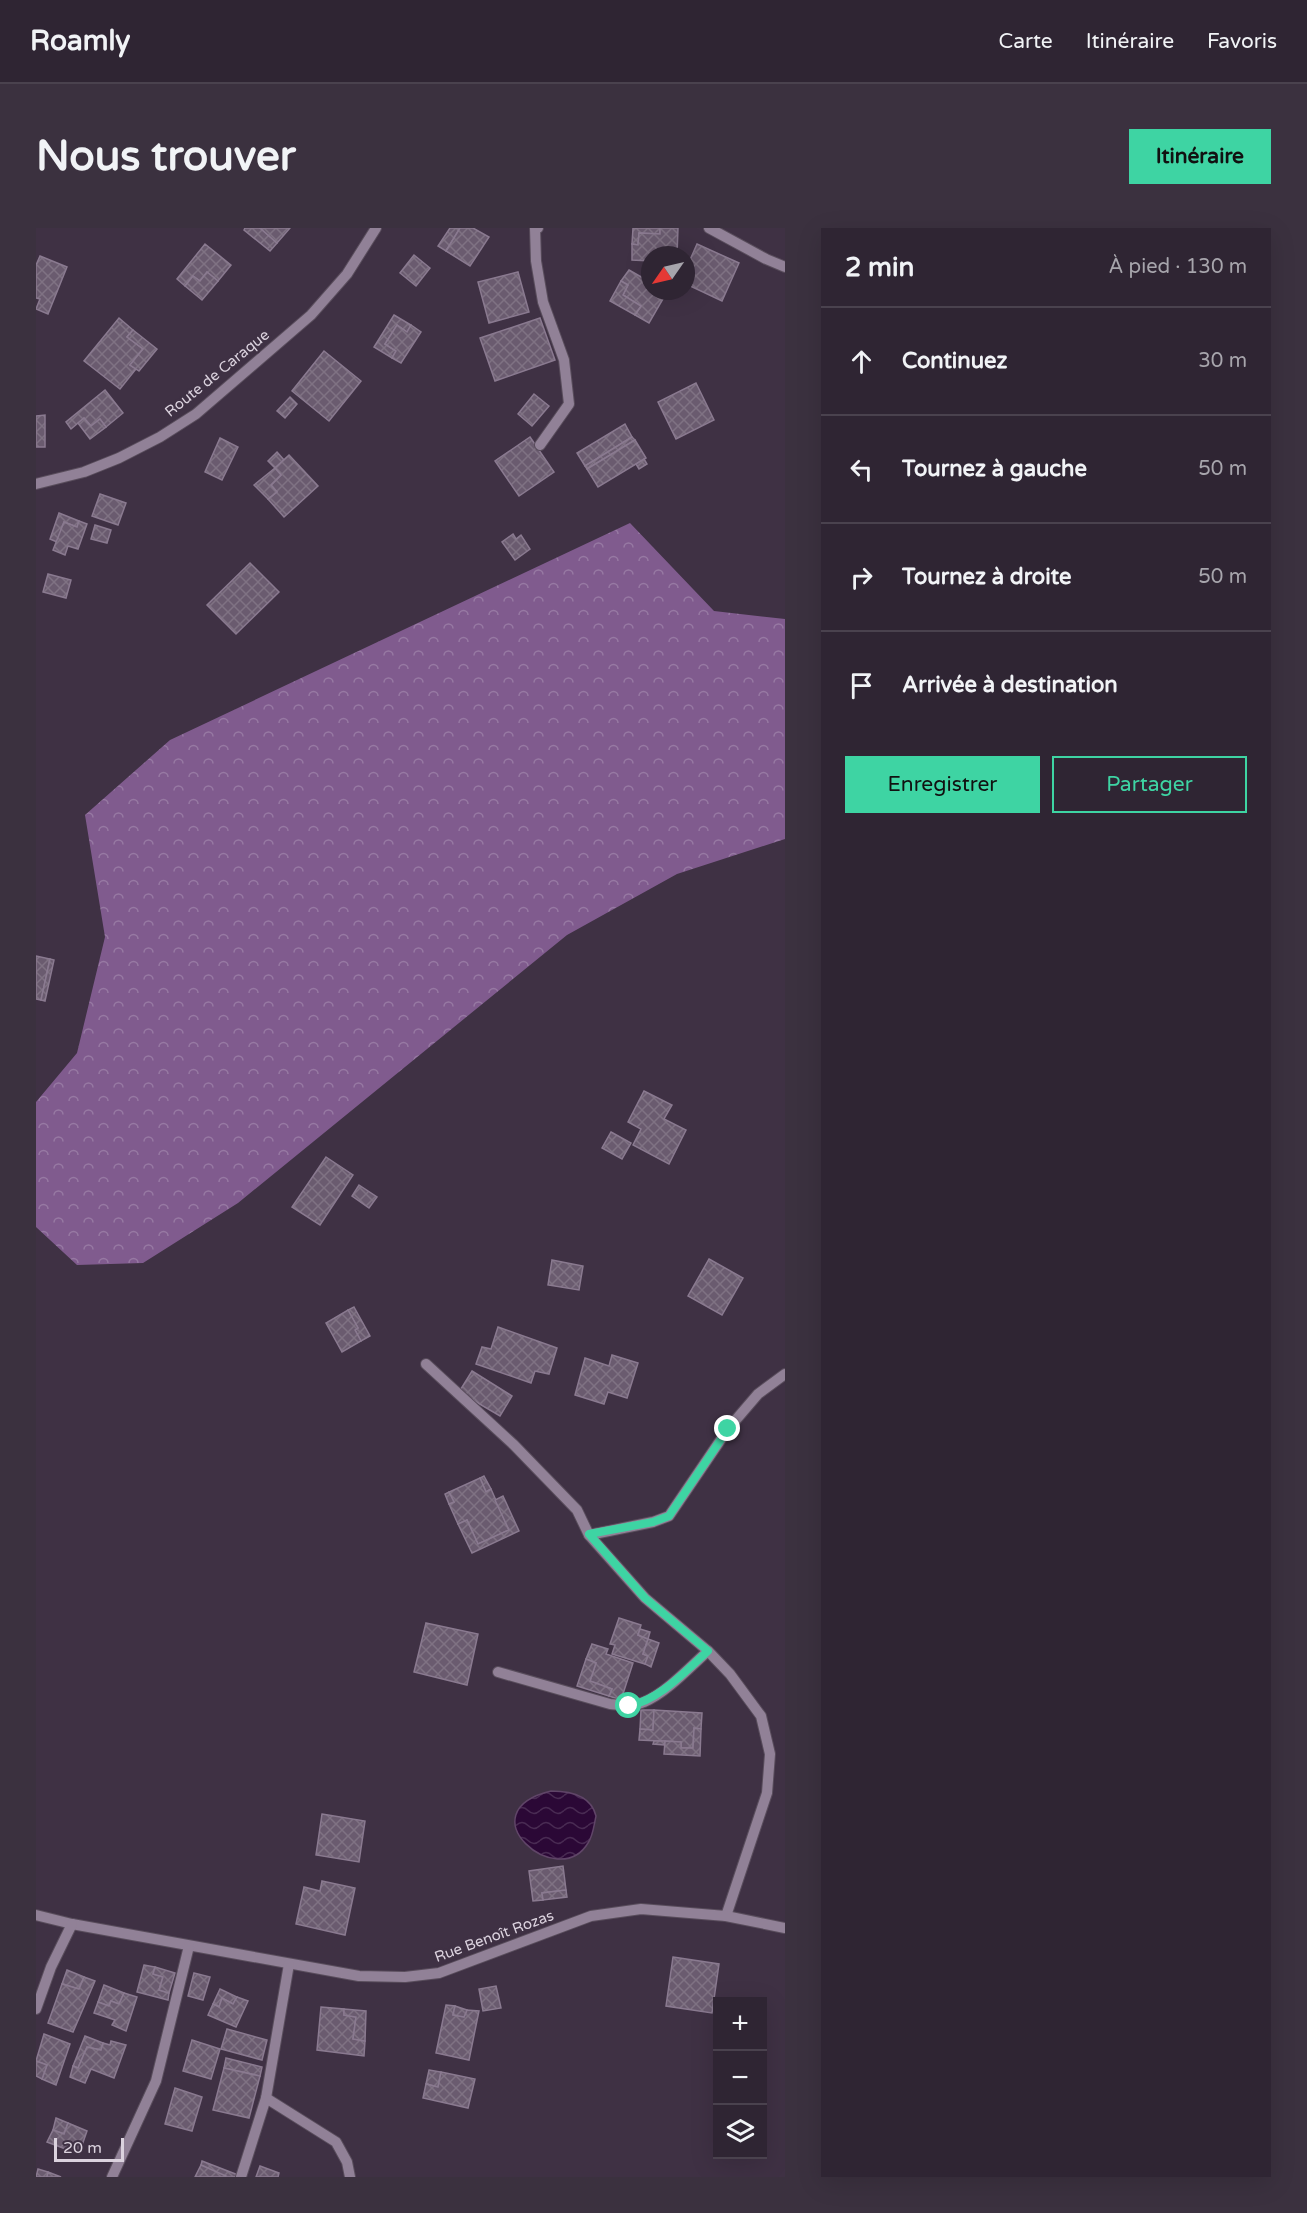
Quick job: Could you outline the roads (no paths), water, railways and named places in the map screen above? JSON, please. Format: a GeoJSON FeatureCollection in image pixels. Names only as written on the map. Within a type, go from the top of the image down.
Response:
{"type":"FeatureCollection","features":[{"type":"Feature","properties":{"kind":"street","name":"Route de Caraque"},"geometry":{"type":"LineString","coordinates":[[36,484],[84,472],[119,458],[160,437],[196,414],[311,315],[347,274],[376,228]]}},
{"type":"Feature","properties":{"kind":"street"},"geometry":{"type":"LineString","coordinates":[[535,228],[536,261],[543,302],[564,360],[568,404],[540,445]]}},
{"type":"Feature","properties":{"kind":"street"},"geometry":{"type":"LineString","coordinates":[[709,228],[785,267]]}},
{"type":"Feature","properties":{"kind":"street"},"geometry":{"type":"LineString","coordinates":[[426,1365],[514,1445],[577,1510],[589,1534],[645,1598],[708,1651],[730,1674],[761,1716],[770,1754],[767,1793],[726,1916]]}},
{"type":"Feature","properties":{"kind":"street"},"geometry":{"type":"LineString","coordinates":[[589,1534],[653,1522],[669,1516],[728,1429],[758,1394],[785,1374]]}},
{"type":"Feature","properties":{"kind":"street"},"geometry":{"type":"LineString","coordinates":[[498,1672],[610,1704],[629,1706],[645,1702],[668,1686],[708,1651]]}},
{"type":"Feature","properties":{"kind":"street","name":"Rue Benoît Rozas"},"geometry":{"type":"LineString","coordinates":[[36,1914],[72,1924],[359,1976],[405,1977],[439,1973],[591,1916],[641,1909],[726,1916],[785,1928]]}},
{"type":"Feature","properties":{"kind":"street"},"geometry":{"type":"LineString","coordinates":[[36,2009],[51,1967],[72,1924]]}},
{"type":"Feature","properties":{"kind":"street"},"geometry":{"type":"LineString","coordinates":[[112,2177],[156,2081],[189,1946]]}},
{"type":"Feature","properties":{"kind":"street"},"geometry":{"type":"LineString","coordinates":[[241,2177],[266,2097],[289,1964]]}},
{"type":"Feature","properties":{"kind":"street"},"geometry":{"type":"LineString","coordinates":[[266,2097],[336,2142],[347,2162],[350,2177]]}},
{"type":"Feature","properties":{"kind":"water"},"geometry":{"type":"Polygon","coordinates":[[[551,1791],[572,1793],[585,1799],[590,1803],[596,1816],[590,1840],[574,1856],[557,1859],[540,1854],[526,1844],[517,1830],[516,1815],[526,1801],[551,1791]]]}}]}
